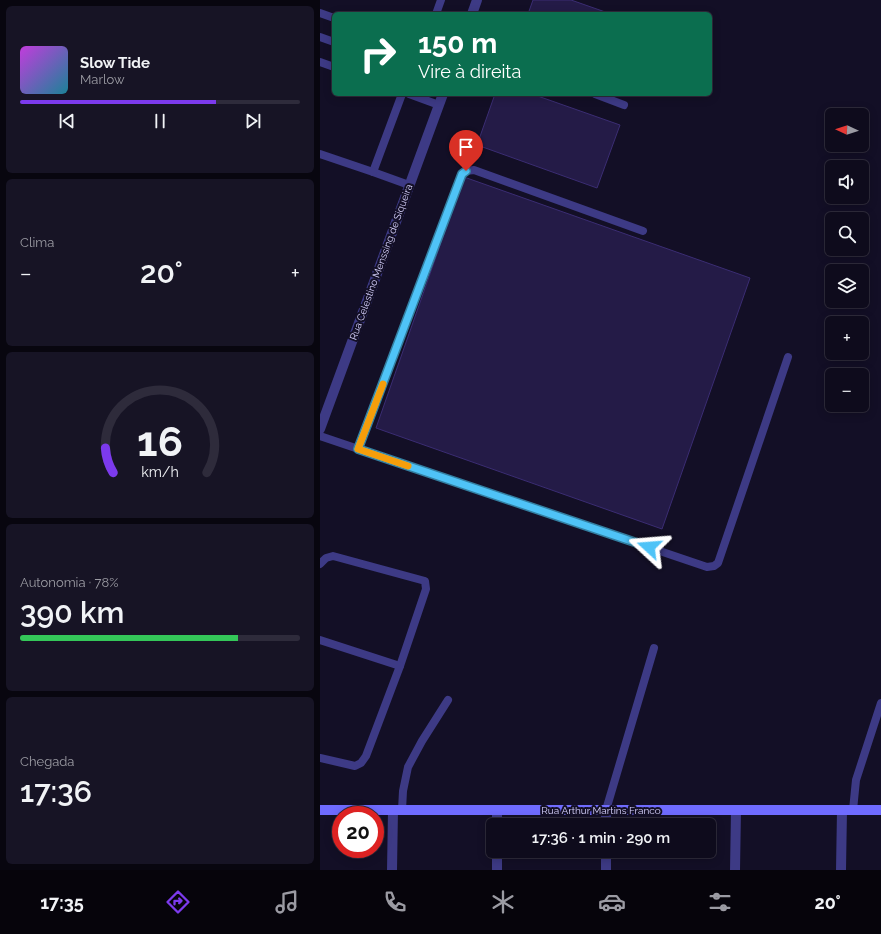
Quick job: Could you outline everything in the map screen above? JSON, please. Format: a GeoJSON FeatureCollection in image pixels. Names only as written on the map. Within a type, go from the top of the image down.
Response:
{"type":"FeatureCollection","features":[{"type":"Feature","properties":{"kind":"main road","name":"Rua Arthur Martins Franco"},"geometry":{"type":"LineString","coordinates":[[320,810],[881,810]]}},
{"type":"Feature","properties":{"kind":"street"},"geometry":{"type":"LineString","coordinates":[[473,12],[477,0]]}},
{"type":"Feature","properties":{"kind":"street","name":"Rua Celestino Menssing de Siqueira"},"geometry":{"type":"LineString","coordinates":[[320,429],[441,96]]}},
{"type":"Feature","properties":{"kind":"street"},"geometry":{"type":"LineString","coordinates":[[392,870],[397,810]]}},
{"type":"Feature","properties":{"kind":"street"},"geometry":{"type":"LineString","coordinates":[[497,810],[497,818]]}},
{"type":"Feature","properties":{"kind":"street"},"geometry":{"type":"LineString","coordinates":[[606,810],[606,818]]}},
{"type":"Feature","properties":{"kind":"street"},"geometry":{"type":"LineString","coordinates":[[735,870],[736,810]]}},
{"type":"Feature","properties":{"kind":"street"},"geometry":{"type":"LineString","coordinates":[[841,870],[842,810]]}},
{"type":"Feature","properties":{"kind":"street"},"geometry":{"type":"LineString","coordinates":[[497,858],[497,870]]}},
{"type":"Feature","properties":{"kind":"street"},"geometry":{"type":"LineString","coordinates":[[606,858],[606,870]]}},
{"type":"Feature","properties":{"kind":"lane"},"geometry":{"type":"LineString","coordinates":[[437,12],[441,0]]}},
{"type":"Feature","properties":{"kind":"lane"},"geometry":{"type":"LineString","coordinates":[[320,13],[332,17]]}},
{"type":"Feature","properties":{"kind":"lane"},"geometry":{"type":"LineString","coordinates":[[320,37],[332,41]]}},
{"type":"Feature","properties":{"kind":"lane"},"geometry":{"type":"LineString","coordinates":[[320,62],[332,66]]}},
{"type":"Feature","properties":{"kind":"lane"},"geometry":{"type":"LineString","coordinates":[[373,172],[401,96]]}},
{"type":"Feature","properties":{"kind":"lane"},"geometry":{"type":"LineString","coordinates":[[414,96],[438,105]]}},
{"type":"Feature","properties":{"kind":"lane"},"geometry":{"type":"LineString","coordinates":[[599,96],[624,105]]}},
{"type":"Feature","properties":{"kind":"lane"},"geometry":{"type":"LineString","coordinates":[[320,154],[409,185]]}},
{"type":"Feature","properties":{"kind":"lane"},"geometry":{"type":"LineString","coordinates":[[358,449],[462,174],[466,171],[474,170],[643,231]]}},
{"type":"Feature","properties":{"kind":"lane"},"geometry":{"type":"LineString","coordinates":[[320,436],[708,567],[714,566],[718,563],[788,357]]}},
{"type":"Feature","properties":{"kind":"lane"},"geometry":{"type":"LineString","coordinates":[[320,564],[326,558],[333,556],[425,581],[426,589],[400,666],[366,756],[361,763],[355,766],[320,758]]}},
{"type":"Feature","properties":{"kind":"lane"},"geometry":{"type":"LineString","coordinates":[[320,640],[400,666]]}},
{"type":"Feature","properties":{"kind":"lane"},"geometry":{"type":"LineString","coordinates":[[606,810],[654,648]]}},
{"type":"Feature","properties":{"kind":"lane"},"geometry":{"type":"LineString","coordinates":[[397,810],[408,767],[422,741],[448,700]]}},
{"type":"Feature","properties":{"kind":"lane"},"geometry":{"type":"LineString","coordinates":[[853,810],[856,780],[881,703]]}},
{"type":"Feature","properties":{"kind":"building"},"geometry":{"type":"Polygon","coordinates":[[[533,0],[571,0],[605,12],[529,12],[533,0]]]}},
{"type":"Feature","properties":{"kind":"building"},"geometry":{"type":"Polygon","coordinates":[[[494,96],[538,96],[620,125],[597,188],[477,145],[494,96]]]}},
{"type":"Feature","properties":{"kind":"building"},"geometry":{"type":"Polygon","coordinates":[[[464,177],[750,278],[662,529],[376,428],[464,177]]]}},
{"type":"Feature","properties":{"kind":"slow traffic"},"geometry":{"type":"LineString","coordinates":[[383,384],[358,449],[408,466]]}},
{"type":"Feature","properties":{"kind":"route"},"geometry":{"type":"LineString","coordinates":[[466,171],[462,174],[358,449],[649,547]]}}]}
